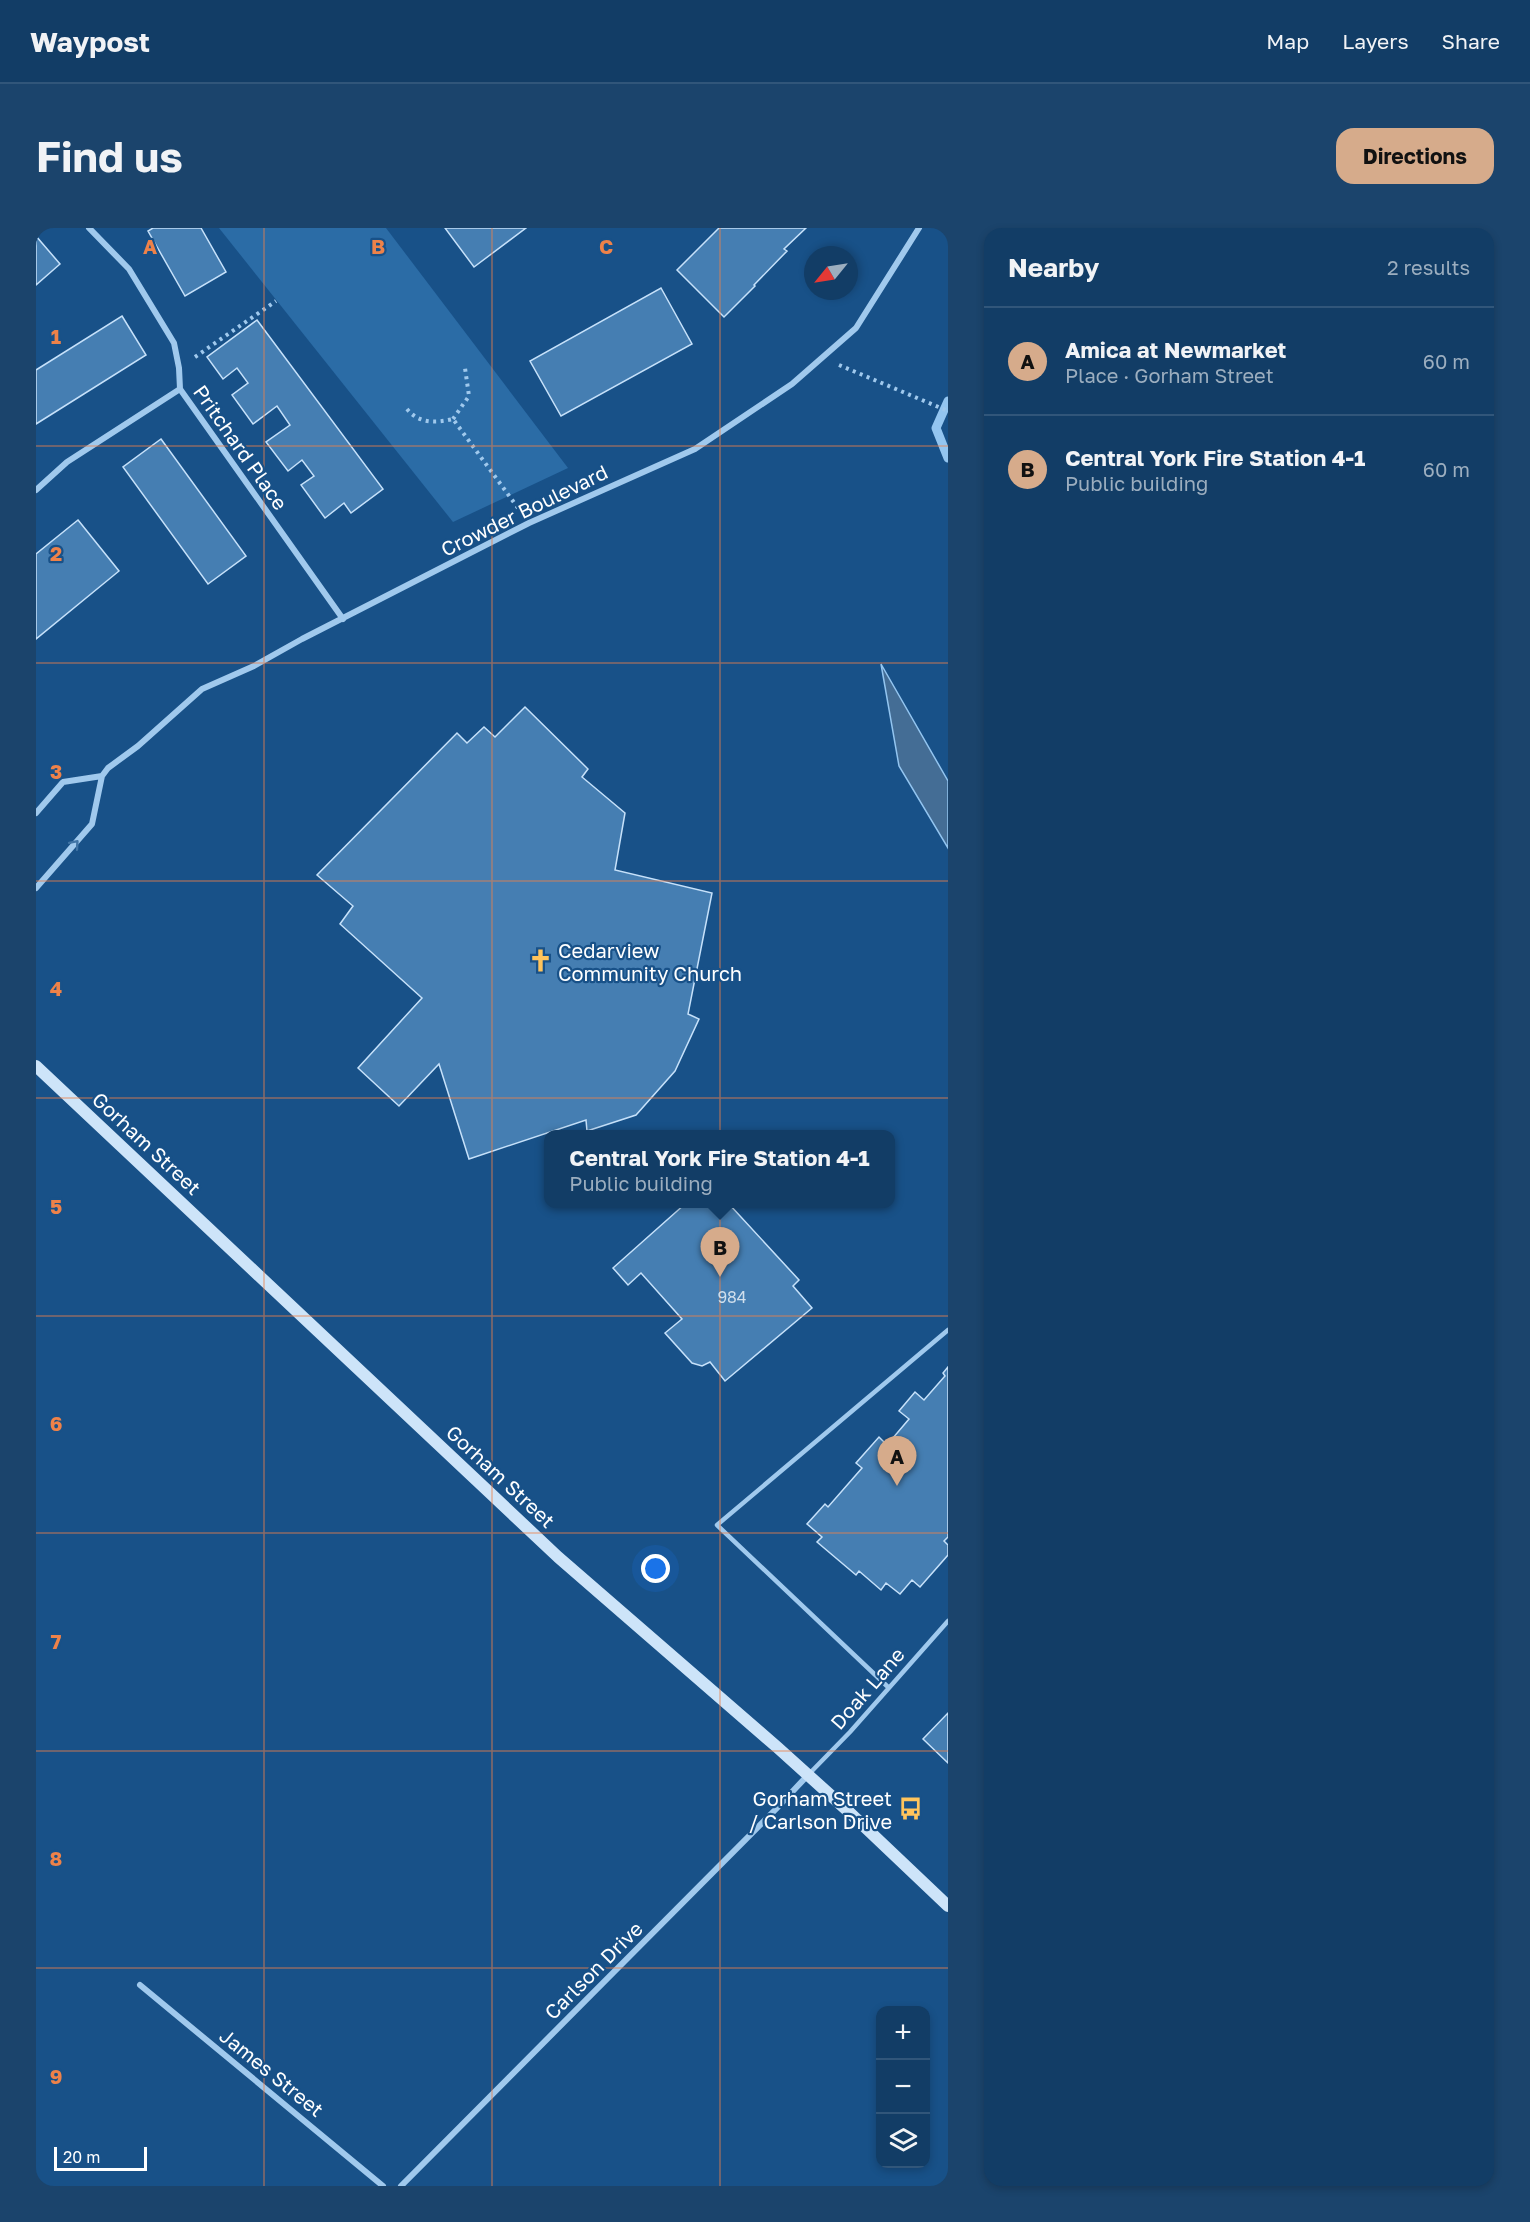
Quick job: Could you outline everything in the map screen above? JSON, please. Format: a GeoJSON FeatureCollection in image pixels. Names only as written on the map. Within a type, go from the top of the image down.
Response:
{"type":"FeatureCollection","features":[{"type":"Feature","properties":{"kind":"main road","name":"Gorham Street"},"geometry":{"type":"LineString","coordinates":[[36,1066],[558,1557],[777,1747],[948,1906]]}},
{"type":"Feature","properties":{"kind":"street","name":"Pritchard Place"},"geometry":{"type":"LineString","coordinates":[[89,228],[129,269],[174,344],[180,389],[343,619]]}},
{"type":"Feature","properties":{"kind":"street","name":"Crowder Boulevard"},"geometry":{"type":"LineString","coordinates":[[102,776],[108,768],[138,746],[202,689],[254,666],[529,524],[695,449],[792,384],[856,328],[919,228]]}},
{"type":"Feature","properties":{"kind":"street"},"geometry":{"type":"LineString","coordinates":[[36,490],[67,462],[180,389]]}},
{"type":"Feature","properties":{"kind":"street"},"geometry":{"type":"LineString","coordinates":[[36,813],[63,782],[102,776],[92,824],[36,888]]}},
{"type":"Feature","properties":{"kind":"street","name":"Carlson Drive"},"geometry":{"type":"LineString","coordinates":[[401,2186],[808,1775]]}},
{"type":"Feature","properties":{"kind":"street","name":"James Street"},"geometry":{"type":"LineString","coordinates":[[140,1985],[383,2186]]}},
{"type":"Feature","properties":{"kind":"lane"},"geometry":{"type":"LineString","coordinates":[[888,1687],[717,1525],[948,1330]]}},
{"type":"Feature","properties":{"kind":"lane","name":"Doak Lane"},"geometry":{"type":"LineString","coordinates":[[808,1775],[850,1732],[948,1620]]}},
{"type":"Feature","properties":{"kind":"path"},"geometry":{"type":"LineString","coordinates":[[179,368],[276,300]]}},
{"type":"Feature","properties":{"kind":"path"},"geometry":{"type":"LineString","coordinates":[[822,358],[948,411]]}},
{"type":"Feature","properties":{"kind":"path"},"geometry":{"type":"LineString","coordinates":[[407,409],[414,418],[437,422],[453,419],[469,396],[465,368]]}},
{"type":"Feature","properties":{"kind":"path"},"geometry":{"type":"LineString","coordinates":[[453,419],[529,524]]}},
{"type":"Feature","properties":{"kind":"shaded area"},"geometry":{"type":"Polygon","coordinates":[[[219,228],[386,228],[568,468],[453,522],[219,228]]]}},
{"type":"Feature","properties":{"kind":"shaded area"},"geometry":{"type":"Polygon","coordinates":[[[881,664],[948,781],[948,848],[899,766],[881,664]]]}},
{"type":"Feature","properties":{"kind":"building"},"geometry":{"type":"Polygon","coordinates":[[[153,228],[201,228],[226,272],[185,296],[148,231],[153,228]]]}},
{"type":"Feature","properties":{"kind":"building"},"geometry":{"type":"Polygon","coordinates":[[[445,228],[526,228],[474,267],[445,228]]]}},
{"type":"Feature","properties":{"kind":"building"},"geometry":{"type":"Polygon","coordinates":[[[719,228],[806,228],[784,249],[787,251],[724,317],[677,270],[719,228]]]}},
{"type":"Feature","properties":{"kind":"building"},"geometry":{"type":"Polygon","coordinates":[[[36,236],[60,264],[36,285],[36,236]]]}},
{"type":"Feature","properties":{"kind":"building"},"geometry":{"type":"Polygon","coordinates":[[[661,288],[692,344],[561,416],[530,361],[661,288]]]}},
{"type":"Feature","properties":{"kind":"building"},"geometry":{"type":"Polygon","coordinates":[[[122,316],[146,355],[36,424],[36,370],[122,316]]]}},
{"type":"Feature","properties":{"kind":"building"},"geometry":{"type":"Polygon","coordinates":[[[257,320],[383,489],[351,513],[344,503],[325,518],[301,485],[314,476],[302,460],[288,471],[266,442],[290,425],[277,406],[253,424],[232,395],[248,383],[237,368],[223,379],[207,357],[257,320]]]}},
{"type":"Feature","properties":{"kind":"building"},"geometry":{"type":"Polygon","coordinates":[[[161,439],[246,556],[208,584],[123,467],[161,439]]]}},
{"type":"Feature","properties":{"kind":"building"},"geometry":{"type":"Polygon","coordinates":[[[78,520],[119,571],[36,639],[36,554],[78,520]]]}},
{"type":"Feature","properties":{"kind":"building","name":"Cedarview Community Church"},"geometry":{"type":"Polygon","coordinates":[[[525,707],[588,769],[582,777],[625,813],[615,870],[712,893],[688,1014],[699,1019],[675,1071],[636,1115],[590,1130],[587,1130],[586,1120],[556,1130],[544,1130],[544,1134],[469,1159],[439,1064],[399,1106],[358,1068],[422,998],[340,924],[353,906],[317,875],[457,733],[467,743],[484,727],[495,737],[525,707]]]}},
{"type":"Feature","properties":{"kind":"building"},"geometry":{"type":"Polygon","coordinates":[[[680,1208],[733,1208],[799,1280],[793,1286],[812,1308],[725,1381],[710,1362],[702,1366],[692,1363],[665,1333],[682,1319],[641,1273],[628,1285],[613,1268],[680,1208]]]}},
{"type":"Feature","properties":{"kind":"building"},"geometry":{"type":"Polygon","coordinates":[[[948,1367],[948,1537],[944,1541],[948,1545],[948,1555],[920,1587],[912,1580],[900,1594],[886,1583],[881,1590],[859,1571],[856,1575],[817,1542],[822,1537],[807,1524],[825,1504],[828,1507],[862,1468],[856,1463],[879,1437],[887,1445],[909,1419],[899,1411],[915,1392],[924,1400],[945,1376],[943,1373],[948,1367]]]}},
{"type":"Feature","properties":{"kind":"building"},"geometry":{"type":"Polygon","coordinates":[[[948,1713],[948,1763],[923,1739],[948,1713]]]}},
{"type":"Feature","properties":{"kind":"waterway"},"geometry":{"type":"LineString","coordinates":[[948,401],[936,428],[948,458]]}},
{"type":"Feature","properties":{"kind":"place","name":"Cedarview Community Church"},"geometry":{"type":"Point","coordinates":[540,961]}},
{"type":"Feature","properties":{"kind":"place","name":"Central York Fire Station 4-1"},"geometry":{"type":"Point","coordinates":[720,1277]}},
{"type":"Feature","properties":{"kind":"place","name":"Amica at Newmarket"},"geometry":{"type":"Point","coordinates":[897,1486]}},
{"type":"Feature","properties":{"kind":"place","name":"Gorham Street / Carlson Drive"},"geometry":{"type":"Point","coordinates":[910,1809]}}]}
